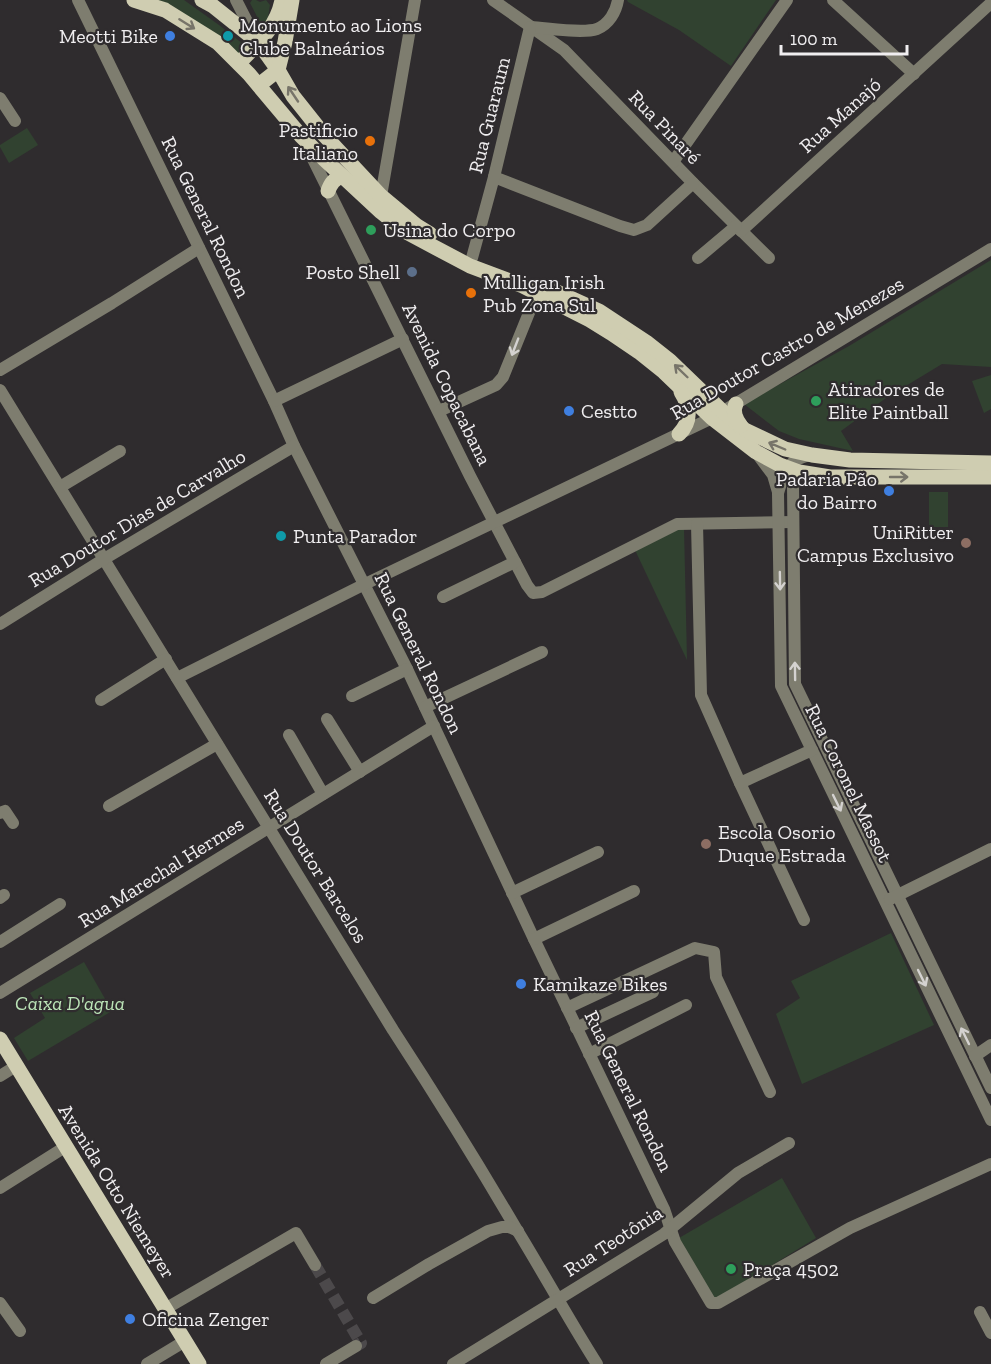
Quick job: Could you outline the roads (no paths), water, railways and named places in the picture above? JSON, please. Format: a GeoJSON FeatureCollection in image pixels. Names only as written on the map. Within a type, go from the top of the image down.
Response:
{"type":"FeatureCollection","features":[{"type":"Feature","properties":{"kind":"main road"},"geometry":{"type":"LineString","coordinates":[[134,0],[165,10],[218,43],[259,85],[301,136],[381,212],[406,232],[470,266],[537,292],[590,320],[639,352],[664,372],[678,386],[686,399],[689,414],[685,428],[679,434]]}},
{"type":"Feature","properties":{"kind":"main road"},"geometry":{"type":"LineString","coordinates":[[213,2],[258,42],[293,96],[324,135],[381,196],[417,226],[472,258],[599,311],[670,361],[745,430],[785,450],[812,455],[850,460],[991,463]]}},
{"type":"Feature","properties":{"kind":"main road"},"geometry":{"type":"LineString","coordinates":[[239,63],[272,27],[286,4]]}},
{"type":"Feature","properties":{"kind":"main road"},"geometry":{"type":"LineString","coordinates":[[259,85],[278,70],[285,42],[286,4]]}},
{"type":"Feature","properties":{"kind":"main road"},"geometry":{"type":"LineString","coordinates":[[328,191],[336,178],[342,176]]}},
{"type":"Feature","properties":{"kind":"main road"},"geometry":{"type":"LineString","coordinates":[[537,292],[557,292]]}},
{"type":"Feature","properties":{"kind":"main road"},"geometry":{"type":"LineString","coordinates":[[678,386],[724,411],[756,452],[793,470],[830,477],[991,477]]}},
{"type":"Feature","properties":{"kind":"main road","name":"Avenida Otto Niemeyer"},"geometry":{"type":"LineString","coordinates":[[0,1039],[199,1364]]}},
{"type":"Feature","properties":{"kind":"street","name":"Rua General Rondon"},"geometry":{"type":"LineString","coordinates":[[78,0],[294,446],[407,669],[664,1209],[675,1242],[709,1301],[716,1304],[850,1228],[991,1164]]}},
{"type":"Feature","properties":{"kind":"street"},"geometry":{"type":"LineString","coordinates":[[236,0],[258,42]]}},
{"type":"Feature","properties":{"kind":"street"},"geometry":{"type":"LineString","coordinates":[[381,196],[415,0]]}},
{"type":"Feature","properties":{"kind":"street"},"geometry":{"type":"LineString","coordinates":[[493,0],[530,27],[583,30],[598,29],[610,19],[617,9],[618,0]]}},
{"type":"Feature","properties":{"kind":"street"},"geometry":{"type":"LineString","coordinates":[[674,162],[787,0]]}},
{"type":"Feature","properties":{"kind":"street"},"geometry":{"type":"LineString","coordinates":[[833,0],[914,74]]}},
{"type":"Feature","properties":{"kind":"street","name":"Rua Manajó"},"geometry":{"type":"LineString","coordinates":[[698,258],[739,228],[991,3]]}},
{"type":"Feature","properties":{"kind":"street","name":"Rua Pinaré"},"geometry":{"type":"LineString","coordinates":[[530,27],[564,50],[769,258]]}},
{"type":"Feature","properties":{"kind":"street","name":"Rua Guaraum"},"geometry":{"type":"LineString","coordinates":[[472,258],[530,27]]}},
{"type":"Feature","properties":{"kind":"street"},"geometry":{"type":"LineString","coordinates":[[0,99],[15,121]]}},
{"type":"Feature","properties":{"kind":"street","name":"Avenida Copacabana"},"geometry":{"type":"LineString","coordinates":[[324,135],[326,150],[324,172],[328,191]]}},
{"type":"Feature","properties":{"kind":"street","name":"Avenida Copacabana"},"geometry":{"type":"LineString","coordinates":[[301,136],[494,522],[533,593],[542,592],[677,524],[697,524]]}},
{"type":"Feature","properties":{"kind":"street"},"geometry":{"type":"LineString","coordinates":[[494,177],[634,230],[647,225],[693,183]]}},
{"type":"Feature","properties":{"kind":"street"},"geometry":{"type":"LineString","coordinates":[[0,370],[199,248]]}},
{"type":"Feature","properties":{"kind":"street","name":"Rua Doutor Castro de Menezes"},"geometry":{"type":"LineString","coordinates":[[177,678],[364,584],[724,411],[991,249]]}},
{"type":"Feature","properties":{"kind":"street"},"geometry":{"type":"LineString","coordinates":[[439,411],[496,385],[503,377],[537,292]]}},
{"type":"Feature","properties":{"kind":"street"},"geometry":{"type":"LineString","coordinates":[[274,401],[403,339]]}},
{"type":"Feature","properties":{"kind":"street","name":"Rua Doutor Barcelos"},"geometry":{"type":"LineString","coordinates":[[0,390],[518,1231],[597,1364]]}},
{"type":"Feature","properties":{"kind":"street","name":"Rua Doutor Dias de Carvalho"},"geometry":{"type":"LineString","coordinates":[[0,624],[294,446]]}},
{"type":"Feature","properties":{"kind":"street"},"geometry":{"type":"LineString","coordinates":[[60,487],[120,451]]}},
{"type":"Feature","properties":{"kind":"street"},"geometry":{"type":"LineString","coordinates":[[756,452],[773,475],[778,493]]}},
{"type":"Feature","properties":{"kind":"street"},"geometry":{"type":"LineString","coordinates":[[793,470],[796,459],[812,455]]}},
{"type":"Feature","properties":{"kind":"street","name":"Rua Coronel Massot"},"geometry":{"type":"LineString","coordinates":[[793,470],[783,478],[778,493],[781,686],[991,1120]]}},
{"type":"Feature","properties":{"kind":"street","name":"Rua Coronel Massot"},"geometry":{"type":"LineString","coordinates":[[793,470],[795,684],[991,1088]]}},
{"type":"Feature","properties":{"kind":"street"},"geometry":{"type":"LineString","coordinates":[[793,522],[697,524],[701,695],[804,920]]}},
{"type":"Feature","properties":{"kind":"street"},"geometry":{"type":"LineString","coordinates":[[443,597],[515,562]]}},
{"type":"Feature","properties":{"kind":"street"},"geometry":{"type":"LineString","coordinates":[[425,707],[542,652]]}},
{"type":"Feature","properties":{"kind":"street"},"geometry":{"type":"LineString","coordinates":[[101,700],[166,659]]}},
{"type":"Feature","properties":{"kind":"street"},"geometry":{"type":"LineString","coordinates":[[352,696],[407,669]]}},
{"type":"Feature","properties":{"kind":"street"},"geometry":{"type":"LineString","coordinates":[[327,718],[360,772]]}},
{"type":"Feature","properties":{"kind":"street","name":"Rua Marechal Hermes"},"geometry":{"type":"LineString","coordinates":[[0,993],[434,726]]}},
{"type":"Feature","properties":{"kind":"street"},"geometry":{"type":"LineString","coordinates":[[289,735],[323,794]]}},
{"type":"Feature","properties":{"kind":"street"},"geometry":{"type":"LineString","coordinates":[[109,806],[217,744]]}},
{"type":"Feature","properties":{"kind":"street"},"geometry":{"type":"LineString","coordinates":[[740,783],[812,750]]}},
{"type":"Feature","properties":{"kind":"street"},"geometry":{"type":"LineString","coordinates":[[0,813],[5,811],[13,823]]}},
{"type":"Feature","properties":{"kind":"street"},"geometry":{"type":"LineString","coordinates":[[885,901],[991,849]]}},
{"type":"Feature","properties":{"kind":"street"},"geometry":{"type":"LineString","coordinates":[[512,893],[597,852]]}},
{"type":"Feature","properties":{"kind":"street"},"geometry":{"type":"LineString","coordinates":[[534,939],[634,891]]}},
{"type":"Feature","properties":{"kind":"street"},"geometry":{"type":"LineString","coordinates":[[0,942],[60,904]]}},
{"type":"Feature","properties":{"kind":"street"},"geometry":{"type":"LineString","coordinates":[[567,1008],[695,948],[714,952],[716,977],[770,1092]]}},
{"type":"Feature","properties":{"kind":"street"},"geometry":{"type":"LineString","coordinates":[[576,1028],[653,992]]}},
{"type":"Feature","properties":{"kind":"street"},"geometry":{"type":"LineString","coordinates":[[589,1054],[686,1005]]}},
{"type":"Feature","properties":{"kind":"street"},"geometry":{"type":"LineString","coordinates":[[975,1056],[991,1045]]}},
{"type":"Feature","properties":{"kind":"street"},"geometry":{"type":"LineString","coordinates":[[0,1076],[16,1066]]}},
{"type":"Feature","properties":{"kind":"street","name":"Rua Teotônia"},"geometry":{"type":"LineString","coordinates":[[453,1364],[664,1234],[738,1173],[789,1143]]}},
{"type":"Feature","properties":{"kind":"street"},"geometry":{"type":"LineString","coordinates":[[0,1188],[65,1147]]}},
{"type":"Feature","properties":{"kind":"street"},"geometry":{"type":"LineString","coordinates":[[373,1298],[488,1231],[509,1227],[518,1231]]}},
{"type":"Feature","properties":{"kind":"street"},"geometry":{"type":"LineString","coordinates":[[165,1309],[296,1233],[315,1265]]}},
{"type":"Feature","properties":{"kind":"street"},"geometry":{"type":"LineString","coordinates":[[0,1303],[20,1331]]}},
{"type":"Feature","properties":{"kind":"street"},"geometry":{"type":"LineString","coordinates":[[980,1312],[991,1333]]}},
{"type":"Feature","properties":{"kind":"street"},"geometry":{"type":"LineString","coordinates":[[147,1364],[185,1341]]}},
{"type":"Feature","properties":{"kind":"street"},"geometry":{"type":"LineString","coordinates":[[326,1364],[356,1346]]}},
{"type":"Feature","properties":{"kind":"tunnel"},"geometry":{"type":"LineString","coordinates":[[315,1265],[361,1343],[356,1346]]}},
{"type":"Feature","properties":{"kind":"place","name":"Meotti Bike"},"geometry":{"type":"Point","coordinates":[170,36]}},
{"type":"Feature","properties":{"kind":"place","name":"Monumento ao Lions Clube Balneários"},"geometry":{"type":"Point","coordinates":[228,36]}},
{"type":"Feature","properties":{"kind":"place","name":"Pastificio Italiano"},"geometry":{"type":"Point","coordinates":[370,141]}},
{"type":"Feature","properties":{"kind":"place","name":"Usina do Corpo"},"geometry":{"type":"Point","coordinates":[371,230]}},
{"type":"Feature","properties":{"kind":"place","name":"Posto Shell"},"geometry":{"type":"Point","coordinates":[412,272]}},
{"type":"Feature","properties":{"kind":"place","name":"Mulligan Irish Pub Zona Sul"},"geometry":{"type":"Point","coordinates":[471,293]}},
{"type":"Feature","properties":{"kind":"place","name":"Atiradores de Elite Paintball"},"geometry":{"type":"Point","coordinates":[816,401]}},
{"type":"Feature","properties":{"kind":"place","name":"Cestto"},"geometry":{"type":"Point","coordinates":[569,411]}},
{"type":"Feature","properties":{"kind":"place","name":"Padaria Pão do Bairro"},"geometry":{"type":"Point","coordinates":[889,491]}},
{"type":"Feature","properties":{"kind":"place","name":"Punta Parador"},"geometry":{"type":"Point","coordinates":[281,536]}},
{"type":"Feature","properties":{"kind":"place","name":"UniRitter Campus Exclusivo"},"geometry":{"type":"Point","coordinates":[966,543]}},
{"type":"Feature","properties":{"kind":"place","name":"Escola Osorio Duque Estrada"},"geometry":{"type":"Point","coordinates":[706,844]}},
{"type":"Feature","properties":{"kind":"place","name":"Kamikaze Bikes"},"geometry":{"type":"Point","coordinates":[521,984]}},
{"type":"Feature","properties":{"kind":"place","name":"Praça 4502"},"geometry":{"type":"Point","coordinates":[731,1269]}},
{"type":"Feature","properties":{"kind":"place","name":"Oficina Zenger"},"geometry":{"type":"Point","coordinates":[130,1319]}},
{"type":"Feature","properties":{"kind":"park label","name":"Caixa D'agua"},"geometry":{"type":"Point","coordinates":[70,1003]}}]}
